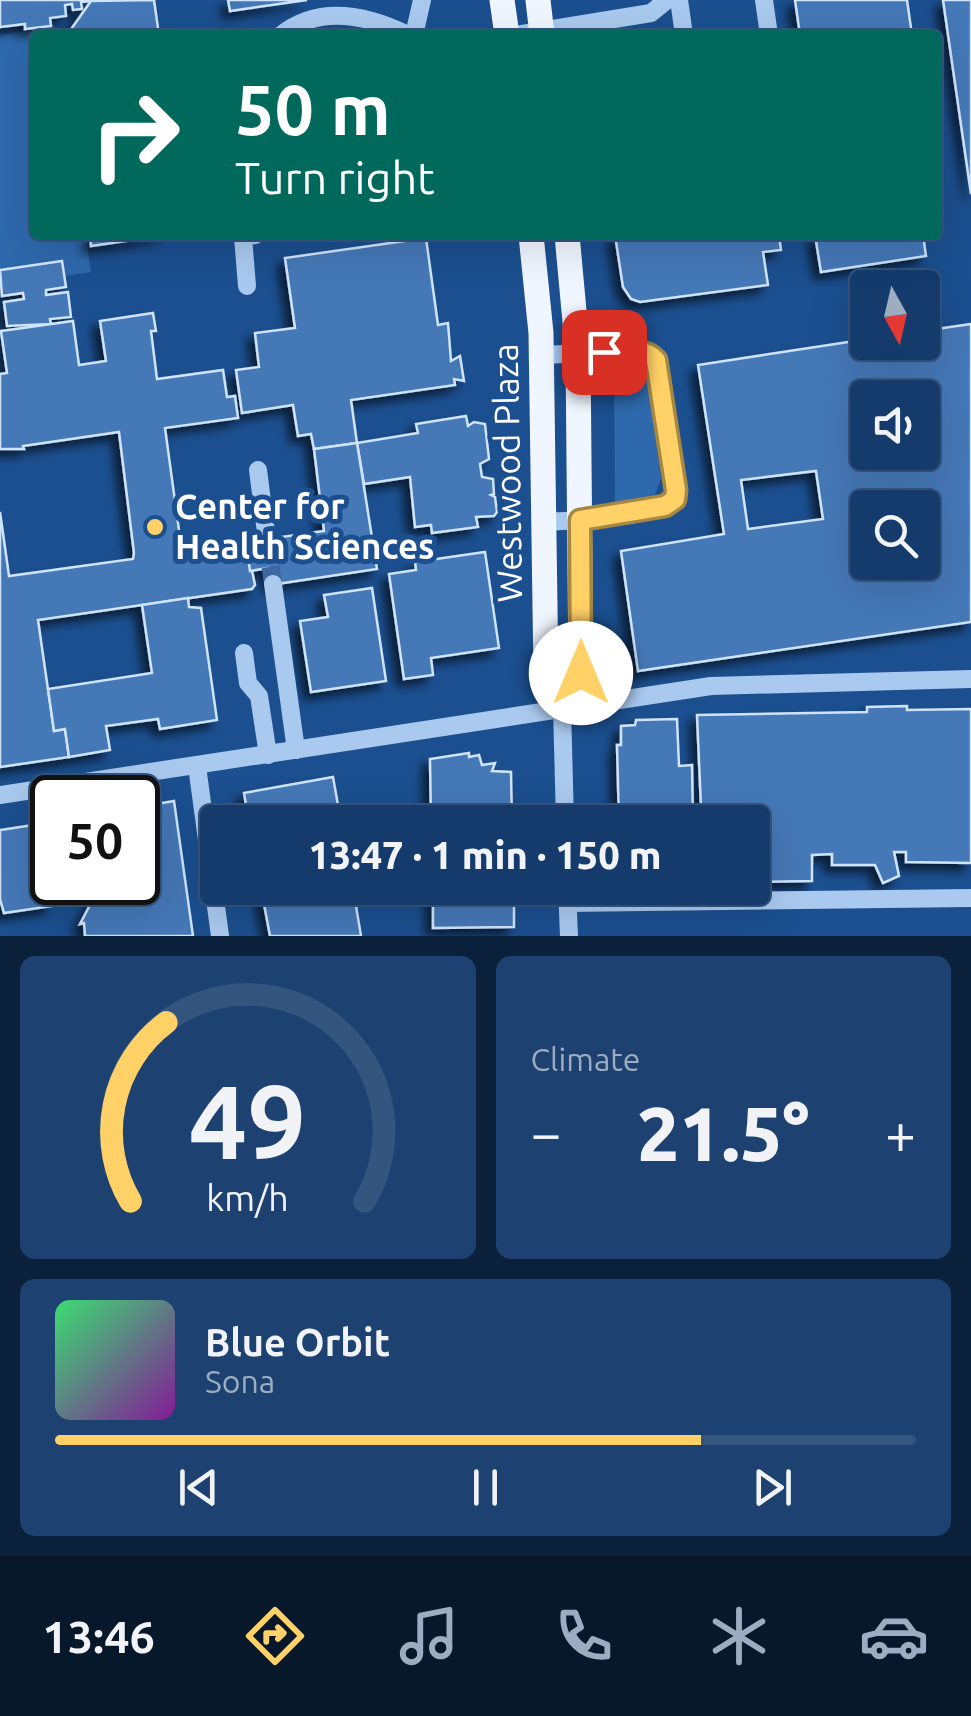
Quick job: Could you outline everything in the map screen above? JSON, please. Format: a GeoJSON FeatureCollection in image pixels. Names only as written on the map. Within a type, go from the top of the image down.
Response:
{"type":"FeatureCollection","features":[{"type":"Feature","properties":{"kind":"main road"},"geometry":{"type":"LineString","coordinates":[[502,0],[505,30]]}},
{"type":"Feature","properties":{"kind":"main road"},"geometry":{"type":"LineString","coordinates":[[538,0],[542,30]]}},
{"type":"Feature","properties":{"kind":"main road","name":"Westwood Plaza"},"geometry":{"type":"LineString","coordinates":[[530,240],[541,355],[546,676],[562,707]]}},
{"type":"Feature","properties":{"kind":"main road","name":"Westwood Plaza"},"geometry":{"type":"LineString","coordinates":[[562,707],[581,673],[578,354],[567,240]]}},
{"type":"Feature","properties":{"kind":"street"},"geometry":{"type":"LineString","coordinates":[[413,30],[422,0]]}},
{"type":"Feature","properties":{"kind":"street"},"geometry":{"type":"LineString","coordinates":[[558,30],[651,13],[667,0]]}},
{"type":"Feature","properties":{"kind":"street"},"geometry":{"type":"LineString","coordinates":[[679,0],[683,30]]}},
{"type":"Feature","properties":{"kind":"street"},"geometry":{"type":"LineString","coordinates":[[764,0],[768,30]]}},
{"type":"Feature","properties":{"kind":"street"},"geometry":{"type":"LineString","coordinates":[[290,30],[310,18],[341,14],[398,30]]}},
{"type":"Feature","properties":{"kind":"street"},"geometry":{"type":"LineString","coordinates":[[247,240],[247,286]]}},
{"type":"Feature","properties":{"kind":"street"},"geometry":{"type":"LineString","coordinates":[[541,355],[639,350],[650,354],[656,360],[676,490],[675,499],[665,506],[543,522]]}},
{"type":"Feature","properties":{"kind":"street"},"geometry":{"type":"LineString","coordinates":[[258,470],[267,540]]}},
{"type":"Feature","properties":{"kind":"street"},"geometry":{"type":"LineString","coordinates":[[273,584],[296,750]]}},
{"type":"Feature","properties":{"kind":"street"},"geometry":{"type":"LineString","coordinates":[[244,653],[248,683],[259,696],[268,755]]}},
{"type":"Feature","properties":{"kind":"street"},"geometry":{"type":"LineString","coordinates":[[0,795],[732,684],[971,679]]}},
{"type":"Feature","properties":{"kind":"street","name":"Westwood Plaza"},"geometry":{"type":"LineString","coordinates":[[562,707],[564,805]]}},
{"type":"Feature","properties":{"kind":"street"},"geometry":{"type":"LineString","coordinates":[[197,766],[220,936]]}},
{"type":"Feature","properties":{"kind":"street"},"geometry":{"type":"LineString","coordinates":[[770,897],[971,898]]}},
{"type":"Feature","properties":{"kind":"street"},"geometry":{"type":"LineString","coordinates":[[567,905],[568,936]]}},
{"type":"Feature","properties":{"kind":"shaded area"},"geometry":{"type":"Polygon","coordinates":[[[30,31],[30,240],[87,240],[91,272],[0,286],[0,35],[30,31]]]}},
{"type":"Feature","properties":{"kind":"shaded area"},"geometry":{"type":"Polygon","coordinates":[[[614,363],[636,363],[647,377],[661,479],[655,494],[615,502],[614,363]]]}},
{"type":"Feature","properties":{"kind":"building"},"geometry":{"type":"Polygon","coordinates":[[[0,0],[91,1],[81,2],[82,9],[73,10],[72,4],[65,5],[66,16],[50,18],[51,26],[25,29],[25,24],[0,27],[0,0]]]}},
{"type":"Feature","properties":{"kind":"building"},"geometry":{"type":"Polygon","coordinates":[[[154,0],[158,30],[71,30],[91,1],[154,0]]]}},
{"type":"Feature","properties":{"kind":"building"},"geometry":{"type":"Polygon","coordinates":[[[228,0],[307,0],[230,11],[228,0]]]}},
{"type":"Feature","properties":{"kind":"building"},"geometry":{"type":"Polygon","coordinates":[[[795,0],[907,0],[911,30],[799,30],[795,0]]]}},
{"type":"Feature","properties":{"kind":"building"},"geometry":{"type":"Polygon","coordinates":[[[943,0],[971,0],[971,194],[943,0]]]}},
{"type":"Feature","properties":{"kind":"building"},"geometry":{"type":"Polygon","coordinates":[[[90,240],[132,240],[91,246],[90,240]]]}},
{"type":"Feature","properties":{"kind":"building"},"geometry":{"type":"Polygon","coordinates":[[[426,240],[438,325],[448,323],[451,361],[460,356],[464,381],[454,379],[455,385],[351,400],[357,443],[314,449],[311,434],[298,436],[293,405],[242,413],[236,370],[259,367],[255,333],[295,328],[285,258],[426,240]]]}},
{"type":"Feature","properties":{"kind":"building"},"geometry":{"type":"Polygon","coordinates":[[[616,240],[780,240],[781,250],[763,252],[768,285],[640,302],[631,299],[623,287],[616,240]]]}},
{"type":"Feature","properties":{"kind":"building"},"geometry":{"type":"Polygon","coordinates":[[[816,240],[924,240],[926,256],[821,272],[816,240]]]}},
{"type":"Feature","properties":{"kind":"building"},"geometry":{"type":"Polygon","coordinates":[[[62,261],[66,287],[46,290],[46,295],[68,292],[71,317],[50,319],[51,324],[7,326],[4,302],[24,299],[23,293],[2,296],[0,270],[62,261]]]}},
{"type":"Feature","properties":{"kind":"building","name":"Center for Health Sciences"},"geometry":{"type":"Polygon","coordinates":[[[153,313],[156,331],[151,331],[157,379],[223,370],[227,397],[235,396],[238,418],[165,428],[182,552],[246,542],[255,585],[252,589],[38,620],[54,731],[65,729],[69,757],[0,767],[0,512],[9,576],[133,559],[134,553],[119,432],[23,446],[24,449],[0,449],[0,374],[7,373],[1,331],[73,321],[79,365],[106,361],[100,321],[153,313]]]}},
{"type":"Feature","properties":{"kind":"building"},"geometry":{"type":"Polygon","coordinates":[[[971,324],[971,622],[638,671],[621,551],[724,534],[698,365],[850,342],[850,360],[940,360],[940,328],[971,324]],[[816,471],[741,480],[748,529],[823,519],[816,471]]]}},
{"type":"Feature","properties":{"kind":"building"},"geometry":{"type":"Polygon","coordinates":[[[466,416],[468,426],[474,422],[485,424],[489,459],[480,464],[482,477],[493,479],[491,495],[495,497],[497,512],[494,516],[476,517],[478,527],[432,533],[431,525],[415,527],[410,477],[364,484],[357,443],[418,433],[416,424],[466,416]]]}},
{"type":"Feature","properties":{"kind":"building"},"geometry":{"type":"Polygon","coordinates":[[[357,443],[377,569],[270,585],[268,568],[250,571],[246,542],[324,531],[314,449],[357,443]]]}},
{"type":"Feature","properties":{"kind":"building"},"geometry":{"type":"Polygon","coordinates":[[[485,552],[499,648],[431,658],[433,675],[404,679],[389,574],[416,570],[415,562],[485,552]]]}},
{"type":"Feature","properties":{"kind":"building"},"geometry":{"type":"Polygon","coordinates":[[[372,588],[386,681],[311,692],[300,621],[328,617],[324,595],[372,588]]]}},
{"type":"Feature","properties":{"kind":"building"},"geometry":{"type":"Polygon","coordinates":[[[188,598],[189,607],[201,608],[217,720],[160,729],[158,719],[106,726],[110,750],[69,757],[65,729],[54,731],[48,689],[152,673],[142,605],[188,598]]]}},
{"type":"Feature","properties":{"kind":"building"},"geometry":{"type":"Polygon","coordinates":[[[867,707],[971,709],[971,863],[906,862],[906,852],[894,852],[899,876],[883,883],[875,865],[832,865],[832,854],[812,855],[812,881],[770,882],[770,805],[701,805],[697,715],[867,712],[867,707]]]}},
{"type":"Feature","properties":{"kind":"building"},"geometry":{"type":"Polygon","coordinates":[[[677,719],[679,766],[692,765],[693,805],[619,805],[617,745],[621,745],[621,726],[635,725],[636,720],[677,719]]]}},
{"type":"Feature","properties":{"kind":"building"},"geometry":{"type":"Polygon","coordinates":[[[469,753],[469,757],[479,755],[482,765],[495,763],[492,771],[511,772],[512,805],[431,805],[430,759],[469,753]]]}},
{"type":"Feature","properties":{"kind":"building"},"geometry":{"type":"Polygon","coordinates":[[[333,777],[338,805],[246,805],[244,793],[333,777]]]}},
{"type":"Feature","properties":{"kind":"building"},"geometry":{"type":"Polygon","coordinates":[[[174,801],[193,936],[85,936],[84,923],[80,924],[90,905],[160,905],[160,803],[174,801]]]}},
{"type":"Feature","properties":{"kind":"building"},"geometry":{"type":"Polygon","coordinates":[[[30,826],[30,905],[52,906],[4,913],[0,899],[0,830],[30,826]]]}},
{"type":"Feature","properties":{"kind":"building"},"geometry":{"type":"Polygon","coordinates":[[[264,905],[356,905],[361,936],[270,936],[264,905]]]}},
{"type":"Feature","properties":{"kind":"building"},"geometry":{"type":"Polygon","coordinates":[[[433,905],[514,905],[514,927],[433,928],[433,905]]]}},
{"type":"Feature","properties":{"kind":"tunnel"},"geometry":{"type":"LineString","coordinates":[[267,540],[273,584]]}},
{"type":"Feature","properties":{"kind":"place","name":"Center for Health Sciences"},"geometry":{"type":"Point","coordinates":[155,527]}},
{"type":"Feature","properties":{"kind":"route"},"geometry":{"type":"LineString","coordinates":[[581,673],[580,520],[665,506],[675,499],[676,490],[656,360],[639,350],[604,352]]}}]}
